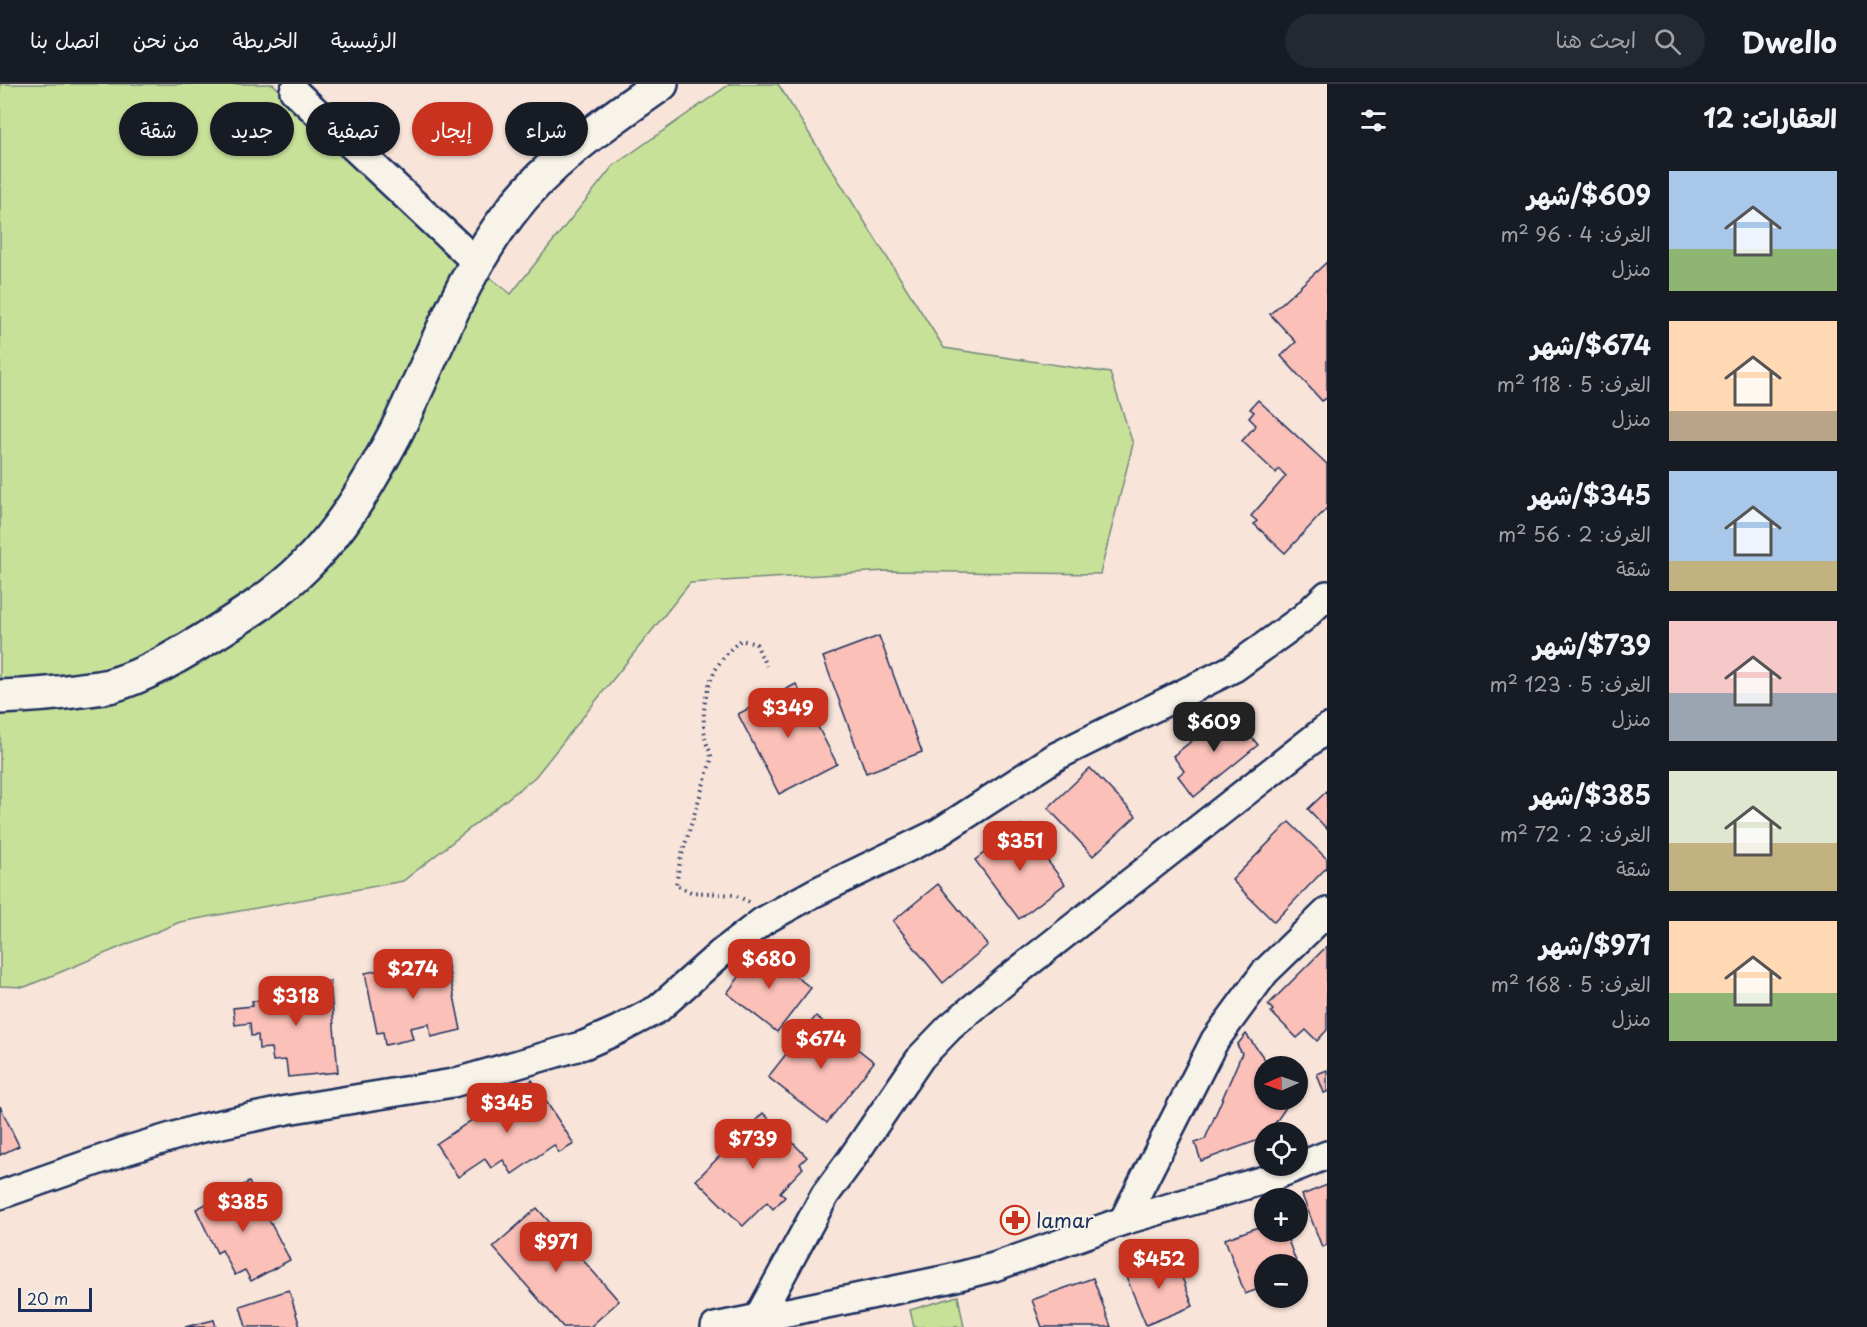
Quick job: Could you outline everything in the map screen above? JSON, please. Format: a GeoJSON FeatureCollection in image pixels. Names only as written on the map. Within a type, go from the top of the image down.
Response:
{"type":"FeatureCollection","features":[{"type":"Feature","properties":{"kind":"street"},"geometry":{"type":"LineString","coordinates":[[0,697],[62,693],[108,686],[141,675],[173,659],[227,626],[275,592],[304,567],[333,534],[364,490],[395,433],[476,262],[509,213],[572,149],[661,84]]}},
{"type":"Feature","properties":{"kind":"street"},"geometry":{"type":"LineString","coordinates":[[294,91],[476,262]]}},
{"type":"Feature","properties":{"kind":"street"},"geometry":{"type":"LineString","coordinates":[[0,1195],[128,1150],[198,1129],[287,1110],[453,1083],[584,1045],[618,1030],[658,1009],[720,954],[763,921],[814,893],[938,833],[1057,756],[1234,668],[1302,618],[1327,595]]}},
{"type":"Feature","properties":{"kind":"street"},"geometry":{"type":"LineString","coordinates":[[758,1318],[825,1195],[921,1057],[950,1027],[1009,978],[1327,729]]}},
{"type":"Feature","properties":{"kind":"street"},"geometry":{"type":"LineString","coordinates":[[1124,1221],[1215,1041],[1265,972],[1327,912]]}},
{"type":"Feature","properties":{"kind":"street"},"geometry":{"type":"LineString","coordinates":[[715,1327],[948,1279],[994,1267],[1124,1221],[1264,1180],[1327,1155]]}},
{"type":"Feature","properties":{"kind":"path"},"geometry":{"type":"LineString","coordinates":[[748,933],[756,904],[735,895],[691,892],[676,885],[712,755],[705,740],[703,711],[711,674],[730,648],[741,640],[756,644],[765,666]]}},
{"type":"Feature","properties":{"kind":"green space"},"geometry":{"type":"Polygon","coordinates":[[[0,84],[273,84],[291,102],[210,102],[210,156],[294,156],[294,105],[306,117],[306,156],[345,156],[379,190],[511,294],[613,166],[730,84],[778,84],[944,348],[1110,373],[1133,444],[1100,574],[886,571],[690,583],[535,777],[403,881],[180,922],[25,987],[0,986],[0,84]]]}},
{"type":"Feature","properties":{"kind":"green space"},"geometry":{"type":"Polygon","coordinates":[[[958,1296],[964,1327],[914,1327],[910,1310],[958,1296]]]}},
{"type":"Feature","properties":{"kind":"building"},"geometry":{"type":"Polygon","coordinates":[[[1327,262],[1327,398],[1322,401],[1281,356],[1296,342],[1270,314],[1327,262]]]}},
{"type":"Feature","properties":{"kind":"building"},"geometry":{"type":"Polygon","coordinates":[[[1258,400],[1327,464],[1327,508],[1285,553],[1254,524],[1257,521],[1251,516],[1286,476],[1279,469],[1276,473],[1242,441],[1256,425],[1249,418],[1254,412],[1250,409],[1258,400]]]}},
{"type":"Feature","properties":{"kind":"building"},"geometry":{"type":"Polygon","coordinates":[[[879,636],[922,752],[866,773],[823,657],[879,636]]]}},
{"type":"Feature","properties":{"kind":"building"},"geometry":{"type":"Polygon","coordinates":[[[796,684],[837,764],[779,794],[738,714],[796,684]]]}},
{"type":"Feature","properties":{"kind":"building"},"geometry":{"type":"Polygon","coordinates":[[[1230,710],[1258,745],[1194,797],[1178,776],[1184,771],[1173,756],[1230,710]]]}},
{"type":"Feature","properties":{"kind":"building"},"geometry":{"type":"Polygon","coordinates":[[[1090,768],[1136,816],[1093,856],[1048,808],[1090,768]]]}},
{"type":"Feature","properties":{"kind":"building"},"geometry":{"type":"Polygon","coordinates":[[[1327,791],[1327,829],[1308,809],[1327,791]]]}},
{"type":"Feature","properties":{"kind":"building"},"geometry":{"type":"Polygon","coordinates":[[[1289,822],[1327,859],[1327,867],[1274,922],[1232,880],[1289,822]]]}},
{"type":"Feature","properties":{"kind":"building"},"geometry":{"type":"Polygon","coordinates":[[[1021,825],[1065,884],[1019,919],[975,860],[1021,825]]]}},
{"type":"Feature","properties":{"kind":"building"},"geometry":{"type":"Polygon","coordinates":[[[938,884],[988,945],[943,983],[893,921],[938,884]]]}},
{"type":"Feature","properties":{"kind":"building"},"geometry":{"type":"Polygon","coordinates":[[[1327,946],[1327,1030],[1317,1041],[1306,1030],[1297,1038],[1271,1012],[1273,1010],[1268,1005],[1327,946]]]}},
{"type":"Feature","properties":{"kind":"building"},"geometry":{"type":"Polygon","coordinates":[[[760,949],[811,988],[777,1032],[727,993],[760,949]]]}},
{"type":"Feature","properties":{"kind":"building"},"geometry":{"type":"Polygon","coordinates":[[[446,956],[461,1030],[431,1037],[429,1024],[410,1028],[413,1039],[385,1045],[383,1032],[377,1033],[365,973],[446,956]]]}},
{"type":"Feature","properties":{"kind":"building"},"geometry":{"type":"Polygon","coordinates":[[[330,981],[338,1072],[288,1077],[286,1060],[273,1061],[271,1048],[259,1049],[258,1035],[251,1036],[250,1023],[235,1025],[233,1008],[253,1006],[252,1001],[267,1000],[266,995],[277,994],[276,986],[330,981]]]}},
{"type":"Feature","properties":{"kind":"building"},"geometry":{"type":"Polygon","coordinates":[[[816,1016],[874,1062],[827,1123],[768,1077],[816,1016]]]}},
{"type":"Feature","properties":{"kind":"building"},"geometry":{"type":"Polygon","coordinates":[[[1246,1034],[1262,1056],[1254,1056],[1254,1110],[1284,1110],[1276,1122],[1254,1122],[1254,1142],[1201,1161],[1195,1143],[1205,1139],[1242,1053],[1237,1045],[1246,1034]]]}},
{"type":"Feature","properties":{"kind":"building"},"geometry":{"type":"Polygon","coordinates":[[[1327,1070],[1327,1092],[1324,1093],[1317,1074],[1327,1070]]]}},
{"type":"Feature","properties":{"kind":"building"},"geometry":{"type":"Polygon","coordinates":[[[532,1080],[574,1144],[559,1153],[554,1145],[512,1174],[503,1160],[491,1168],[485,1159],[458,1177],[436,1144],[532,1080]]]}},
{"type":"Feature","properties":{"kind":"building"},"geometry":{"type":"Polygon","coordinates":[[[0,1106],[19,1146],[0,1155],[0,1106]]]}},
{"type":"Feature","properties":{"kind":"building"},"geometry":{"type":"Polygon","coordinates":[[[763,1113],[807,1157],[800,1164],[803,1168],[780,1192],[785,1197],[773,1209],[767,1202],[743,1226],[696,1180],[763,1113]]]}},
{"type":"Feature","properties":{"kind":"building"},"geometry":{"type":"Polygon","coordinates":[[[249,1182],[290,1260],[251,1281],[245,1270],[235,1275],[222,1250],[217,1253],[196,1209],[249,1182]]]}},
{"type":"Feature","properties":{"kind":"building"},"geometry":{"type":"Polygon","coordinates":[[[1327,1185],[1327,1245],[1322,1247],[1308,1211],[1308,1193],[1327,1185]]]}},
{"type":"Feature","properties":{"kind":"building"},"geometry":{"type":"Polygon","coordinates":[[[537,1208],[619,1301],[590,1327],[563,1327],[493,1247],[537,1208]]]}},
{"type":"Feature","properties":{"kind":"building"},"geometry":{"type":"Polygon","coordinates":[[[1254,1229],[1254,1242],[1289,1242],[1293,1254],[1254,1254],[1254,1291],[1245,1294],[1225,1239],[1254,1229]]]}},
{"type":"Feature","properties":{"kind":"building"},"geometry":{"type":"Polygon","coordinates":[[[1173,1254],[1193,1306],[1146,1325],[1125,1274],[1173,1254]]]}},
{"type":"Feature","properties":{"kind":"building"},"geometry":{"type":"Polygon","coordinates":[[[1093,1278],[1111,1327],[1042,1327],[1032,1300],[1093,1278]]]}},
{"type":"Feature","properties":{"kind":"building"},"geometry":{"type":"Polygon","coordinates":[[[289,1290],[300,1327],[246,1327],[240,1306],[289,1290]]]}},
{"type":"Feature","properties":{"kind":"building"},"geometry":{"type":"Polygon","coordinates":[[[214,1320],[216,1327],[185,1327],[214,1320]]]}},
{"type":"Feature","properties":{"kind":"place","name":"lamar"},"geometry":{"type":"Point","coordinates":[1015,1220]}}]}
